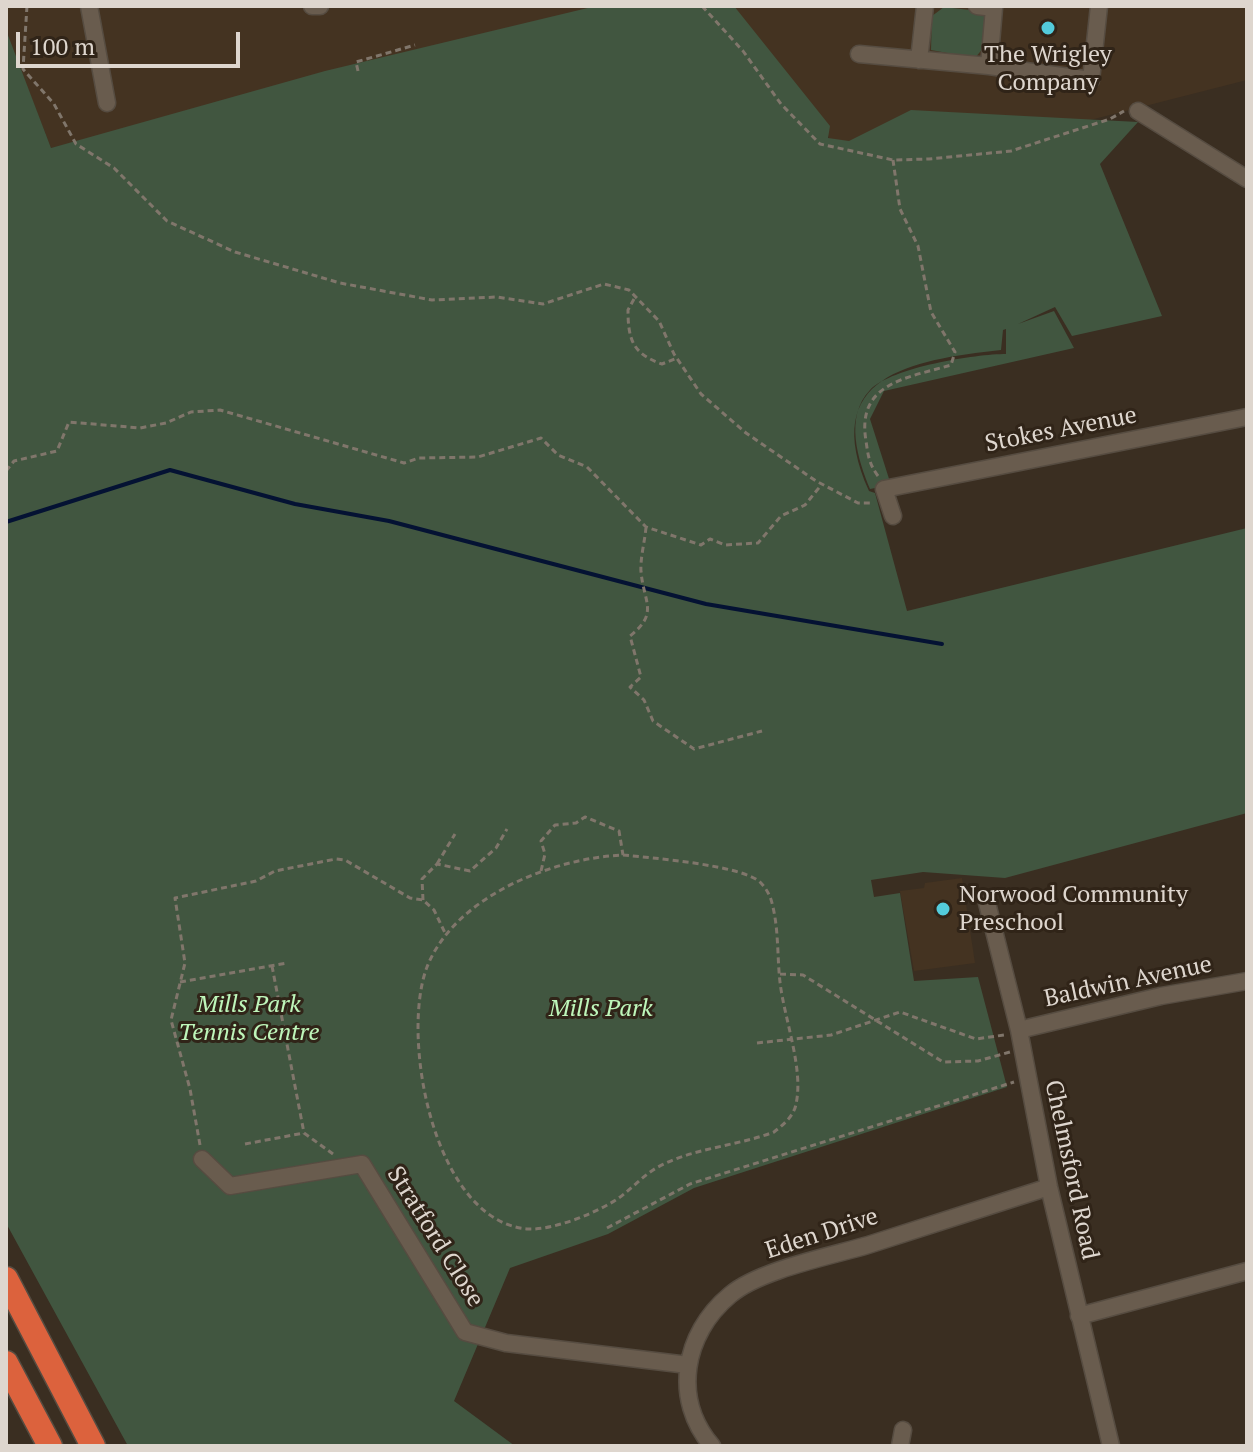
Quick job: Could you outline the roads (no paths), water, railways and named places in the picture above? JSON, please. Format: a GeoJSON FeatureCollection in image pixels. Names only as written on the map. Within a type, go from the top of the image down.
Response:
{"type":"FeatureCollection","features":[{"type":"Feature","properties":{"kind":"highway"},"geometry":{"type":"LineString","coordinates":[[6,1279],[93,1446]]}},
{"type":"Feature","properties":{"kind":"highway"},"geometry":{"type":"LineString","coordinates":[[6,1363],[50,1446]]}},
{"type":"Feature","properties":{"kind":"street"},"geometry":{"type":"LineString","coordinates":[[89,6],[107,103]]}},
{"type":"Feature","properties":{"kind":"street"},"geometry":{"type":"LineString","coordinates":[[312,6],[320,6]]}},
{"type":"Feature","properties":{"kind":"street"},"geometry":{"type":"LineString","coordinates":[[919,60],[925,6]]}},
{"type":"Feature","properties":{"kind":"street"},"geometry":{"type":"LineString","coordinates":[[977,6],[994,8],[989,66]]}},
{"type":"Feature","properties":{"kind":"street"},"geometry":{"type":"LineString","coordinates":[[859,54],[989,66],[1091,80],[1099,6]]}},
{"type":"Feature","properties":{"kind":"street"},"geometry":{"type":"LineString","coordinates":[[1132,108],[1247,179]]}},
{"type":"Feature","properties":{"kind":"street","name":"Stokes Avenue"},"geometry":{"type":"LineString","coordinates":[[893,516],[882,484],[1247,417]]}},
{"type":"Feature","properties":{"kind":"street","name":"Chelmsford Road"},"geometry":{"type":"LineString","coordinates":[[987,903],[1019,1030],[1049,1187],[1111,1446]]}},
{"type":"Feature","properties":{"kind":"street","name":"Baldwin Avenue"},"geometry":{"type":"LineString","coordinates":[[1019,1030],[1161,996],[1247,981]]}},
{"type":"Feature","properties":{"kind":"street","name":"Stratford Close"},"geometry":{"type":"LineString","coordinates":[[202,1159],[230,1186],[362,1164],[465,1332],[506,1343],[688,1365]]}},
{"type":"Feature","properties":{"kind":"street","name":"Eden Drive"},"geometry":{"type":"LineString","coordinates":[[712,1446],[695,1426],[687,1382],[688,1365],[697,1337],[731,1294],[788,1267],[1049,1187]]}},
{"type":"Feature","properties":{"kind":"street"},"geometry":{"type":"LineString","coordinates":[[1079,1316],[1247,1271]]}},
{"type":"Feature","properties":{"kind":"waterway"},"geometry":{"type":"LineString","coordinates":[[6,522],[170,470],[295,504],[389,521],[706,604],[942,644]]}},
{"type":"Feature","properties":{"kind":"place","name":"The Wrigley Company"},"geometry":{"type":"Point","coordinates":[1048,28]}},
{"type":"Feature","properties":{"kind":"place","name":"Norwood Community Preschool"},"geometry":{"type":"Point","coordinates":[943,909]}},
{"type":"Feature","properties":{"kind":"park label","name":"Mills Park"},"geometry":{"type":"Point","coordinates":[601,1009]}},
{"type":"Feature","properties":{"kind":"park label","name":"Mills Park Tennis Centre"},"geometry":{"type":"Point","coordinates":[249,1019]}}]}
